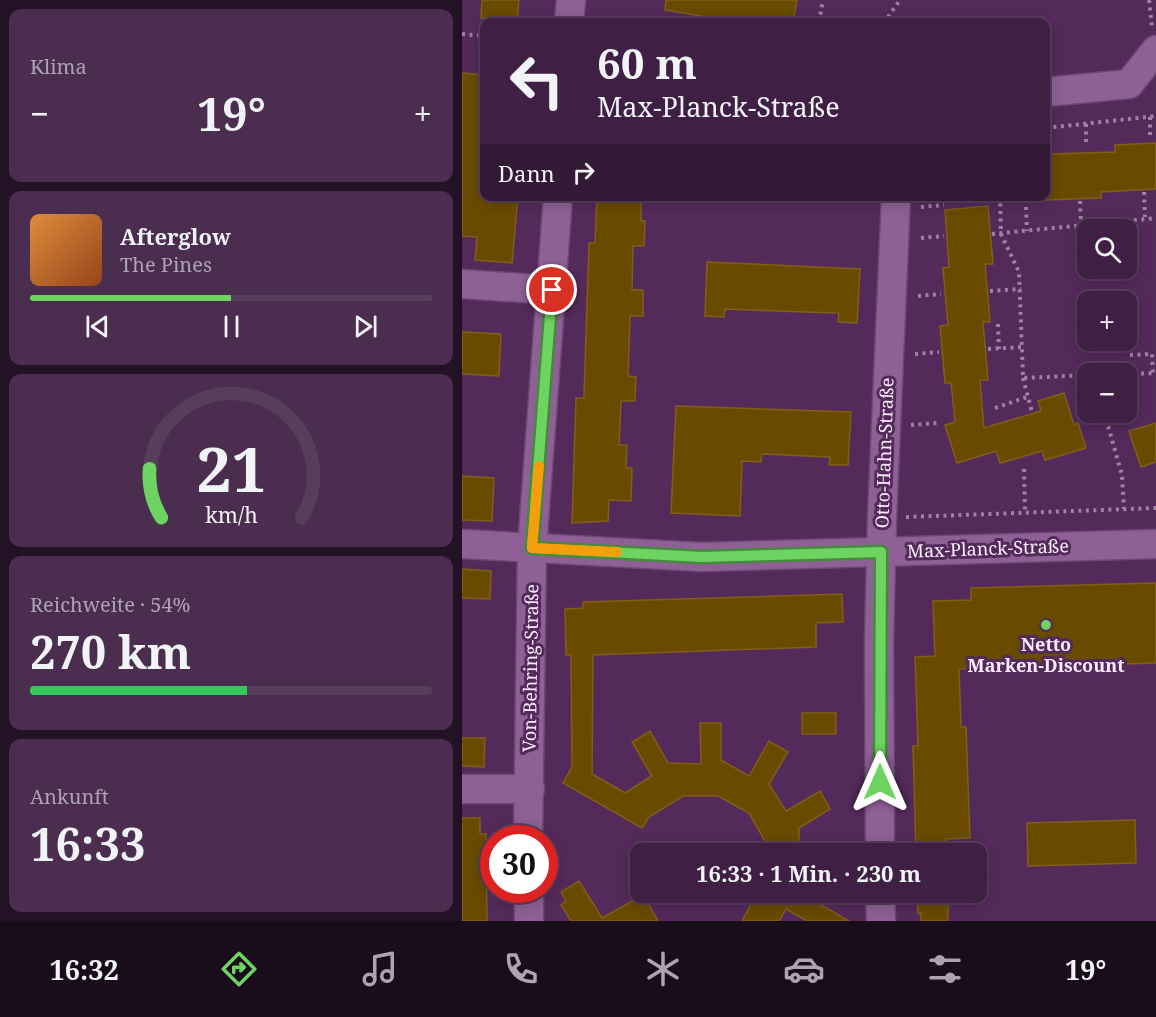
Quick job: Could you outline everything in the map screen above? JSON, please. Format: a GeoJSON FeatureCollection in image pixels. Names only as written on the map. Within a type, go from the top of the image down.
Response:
{"type":"FeatureCollection","features":[{"type":"Feature","properties":{"kind":"street"},"geometry":{"type":"LineString","coordinates":[[569,18],[571,0]]}},
{"type":"Feature","properties":{"kind":"street"},"geometry":{"type":"LineString","coordinates":[[1050,92],[1129,84],[1155,42]]}},
{"type":"Feature","properties":{"kind":"street","name":"Von-Behring-Straße"},"geometry":{"type":"LineString","coordinates":[[529,825],[532,548],[558,201]]}},
{"type":"Feature","properties":{"kind":"street","name":"Otto-Hahn-Straße"},"geometry":{"type":"LineString","coordinates":[[880,843],[879,642],[882,518],[908,202]]}},
{"type":"Feature","properties":{"kind":"street"},"geometry":{"type":"LineString","coordinates":[[462,284],[552,290]]}},
{"type":"Feature","properties":{"kind":"street"},"geometry":{"type":"LineString","coordinates":[[462,544],[532,548]]}},
{"type":"Feature","properties":{"kind":"street","name":"Max-Planck-Straße"},"geometry":{"type":"LineString","coordinates":[[532,548],[702,557],[1156,544]]}},
{"type":"Feature","properties":{"kind":"street"},"geometry":{"type":"LineString","coordinates":[[462,789],[530,789]]}},
{"type":"Feature","properties":{"kind":"street"},"geometry":{"type":"LineString","coordinates":[[529,903],[530,921]]}},
{"type":"Feature","properties":{"kind":"street"},"geometry":{"type":"LineString","coordinates":[[880,903],[880,921]]}},
{"type":"Feature","properties":{"kind":"path"},"geometry":{"type":"LineString","coordinates":[[820,18],[823,0]]}},
{"type":"Feature","properties":{"kind":"path"},"geometry":{"type":"LineString","coordinates":[[888,17],[900,0]]}},
{"type":"Feature","properties":{"kind":"path"},"geometry":{"type":"LineString","coordinates":[[1149,0],[1155,42]]}},
{"type":"Feature","properties":{"kind":"path"},"geometry":{"type":"LineString","coordinates":[[462,34],[480,36]]}},
{"type":"Feature","properties":{"kind":"path"},"geometry":{"type":"LineString","coordinates":[[1050,128],[1156,116]]}},
{"type":"Feature","properties":{"kind":"path"},"geometry":{"type":"LineString","coordinates":[[1150,117],[1150,137]]}},
{"type":"Feature","properties":{"kind":"path"},"geometry":{"type":"LineString","coordinates":[[1086,124],[1086,147]]}},
{"type":"Feature","properties":{"kind":"path"},"geometry":{"type":"LineString","coordinates":[[1144,192],[1145,217]]}},
{"type":"Feature","properties":{"kind":"path"},"geometry":{"type":"LineString","coordinates":[[1000,201],[1001,234],[1019,272],[1023,378],[1032,412]]}},
{"type":"Feature","properties":{"kind":"path"},"geometry":{"type":"LineString","coordinates":[[1080,201],[1082,219]]}},
{"type":"Feature","properties":{"kind":"path"},"geometry":{"type":"LineString","coordinates":[[908,202],[944,205]]}},
{"type":"Feature","properties":{"kind":"path"},"geometry":{"type":"LineString","coordinates":[[1026,207],[1027,231]]}},
{"type":"Feature","properties":{"kind":"path"},"geometry":{"type":"LineString","coordinates":[[1129,219],[1156,218]]}},
{"type":"Feature","properties":{"kind":"path"},"geometry":{"type":"LineString","coordinates":[[992,234],[1077,226]]}},
{"type":"Feature","properties":{"kind":"path"},"geometry":{"type":"LineString","coordinates":[[919,238],[944,236]]}},
{"type":"Feature","properties":{"kind":"path"},"geometry":{"type":"LineString","coordinates":[[990,291],[1021,289]]}},
{"type":"Feature","properties":{"kind":"path"},"geometry":{"type":"LineString","coordinates":[[916,296],[941,294]]}},
{"type":"Feature","properties":{"kind":"path"},"geometry":{"type":"LineString","coordinates":[[998,324],[999,349]]}},
{"type":"Feature","properties":{"kind":"path"},"geometry":{"type":"LineString","coordinates":[[988,350],[1023,347]]}},
{"type":"Feature","properties":{"kind":"path"},"geometry":{"type":"LineString","coordinates":[[914,354],[939,352]]}},
{"type":"Feature","properties":{"kind":"path"},"geometry":{"type":"LineString","coordinates":[[1130,355],[1152,354],[1155,373],[1137,374]]}},
{"type":"Feature","properties":{"kind":"path"},"geometry":{"type":"LineString","coordinates":[[1023,378],[1077,376]]}},
{"type":"Feature","properties":{"kind":"path"},"geometry":{"type":"LineString","coordinates":[[994,408],[1027,397]]}},
{"type":"Feature","properties":{"kind":"path"},"geometry":{"type":"LineString","coordinates":[[910,425],[937,423]]}},
{"type":"Feature","properties":{"kind":"path"},"geometry":{"type":"LineString","coordinates":[[1107,423],[1122,475],[1124,509]]}},
{"type":"Feature","properties":{"kind":"path"},"geometry":{"type":"LineString","coordinates":[[1024,469],[1025,513]]}},
{"type":"Feature","properties":{"kind":"path"},"geometry":{"type":"LineString","coordinates":[[882,518],[1156,508]]}},
{"type":"Feature","properties":{"kind":"building"},"geometry":{"type":"Polygon","coordinates":[[[482,0],[519,0],[517,18],[481,18],[482,0]]]}},
{"type":"Feature","properties":{"kind":"building"},"geometry":{"type":"Polygon","coordinates":[[[666,0],[797,0],[794,18],[712,18],[665,10],[666,0]]]}},
{"type":"Feature","properties":{"kind":"building"},"geometry":{"type":"Polygon","coordinates":[[[462,73],[480,75],[480,201],[518,201],[512,263],[475,260],[477,237],[462,236],[462,73]]]}},
{"type":"Feature","properties":{"kind":"building"},"geometry":{"type":"Polygon","coordinates":[[[1156,143],[1156,189],[1101,192],[1101,198],[1050,200],[1051,154],[1115,152],[1115,145],[1156,143]]]}},
{"type":"Feature","properties":{"kind":"building"},"geometry":{"type":"Polygon","coordinates":[[[597,201],[641,201],[641,221],[645,221],[644,246],[633,246],[632,290],[643,290],[643,316],[630,316],[628,376],[636,377],[635,401],[621,401],[619,445],[627,445],[626,468],[632,468],[631,501],[609,500],[608,521],[572,523],[576,398],[584,398],[589,243],[595,243],[597,201]]]}},
{"type":"Feature","properties":{"kind":"building"},"geometry":{"type":"Polygon","coordinates":[[[988,206],[993,264],[985,264],[990,322],[983,322],[988,380],[980,380],[984,428],[1041,411],[1038,401],[1064,393],[1074,425],[1078,423],[1086,448],[1045,460],[1042,451],[1000,463],[996,451],[957,463],[945,425],[955,422],[951,383],[945,383],[940,326],[948,325],[943,268],[949,267],[945,210],[988,206]]]}},
{"type":"Feature","properties":{"kind":"building"},"geometry":{"type":"Polygon","coordinates":[[[707,262],[860,269],[857,323],[838,322],[839,313],[725,309],[724,317],[705,316],[707,262]]]}},
{"type":"Feature","properties":{"kind":"building"},"geometry":{"type":"Polygon","coordinates":[[[462,332],[501,334],[499,376],[462,374],[462,332]]]}},
{"type":"Feature","properties":{"kind":"building"},"geometry":{"type":"Polygon","coordinates":[[[676,406],[851,412],[848,465],[829,465],[830,457],[762,454],[761,462],[742,461],[740,516],[671,513],[676,406]]]}},
{"type":"Feature","properties":{"kind":"building"},"geometry":{"type":"Polygon","coordinates":[[[1156,423],[1156,462],[1141,467],[1129,431],[1156,423]]]}},
{"type":"Feature","properties":{"kind":"building"},"geometry":{"type":"Polygon","coordinates":[[[462,476],[494,478],[492,521],[462,520],[462,476]]]}},
{"type":"Feature","properties":{"kind":"building"},"geometry":{"type":"Polygon","coordinates":[[[462,569],[491,571],[490,599],[462,598],[462,569]]]}},
{"type":"Feature","properties":{"kind":"building"},"geometry":{"type":"Polygon","coordinates":[[[1156,583],[1156,663],[959,669],[961,727],[966,727],[970,838],[946,839],[946,843],[916,843],[913,746],[918,746],[915,657],[935,656],[933,601],[971,600],[971,588],[1156,583]]]}},
{"type":"Feature","properties":{"kind":"building"},"geometry":{"type":"Polygon","coordinates":[[[842,594],[843,622],[816,623],[816,647],[593,655],[592,774],[625,793],[652,776],[632,742],[650,731],[668,763],[701,764],[700,723],[721,723],[721,760],[749,776],[769,741],[788,752],[769,784],[786,811],[820,791],[830,809],[799,828],[799,843],[766,843],[749,813],[718,796],[683,796],[649,817],[642,828],[563,783],[572,767],[571,655],[566,655],[565,609],[583,608],[583,602],[842,594]]]}},
{"type":"Feature","properties":{"kind":"building"},"geometry":{"type":"Polygon","coordinates":[[[802,713],[836,713],[836,734],[802,734],[802,713]]]}},
{"type":"Feature","properties":{"kind":"building"},"geometry":{"type":"Polygon","coordinates":[[[462,738],[485,738],[484,767],[462,766],[462,738]]]}},
{"type":"Feature","properties":{"kind":"building"},"geometry":{"type":"Polygon","coordinates":[[[462,818],[480,818],[480,903],[487,903],[487,921],[462,921],[462,818]]]}},
{"type":"Feature","properties":{"kind":"building"},"geometry":{"type":"Polygon","coordinates":[[[1135,820],[1136,863],[1028,866],[1027,823],[1135,820]]]}},
{"type":"Feature","properties":{"kind":"building"},"geometry":{"type":"Polygon","coordinates":[[[579,881],[602,918],[630,902],[648,903],[658,921],[571,921],[561,905],[566,901],[561,892],[579,881]]]}},
{"type":"Feature","properties":{"kind":"building"},"geometry":{"type":"Polygon","coordinates":[[[751,903],[818,903],[849,921],[807,921],[786,909],[779,921],[742,921],[751,903]]]}},
{"type":"Feature","properties":{"kind":"building"},"geometry":{"type":"Polygon","coordinates":[[[918,903],[948,903],[948,921],[921,921],[921,913],[918,914],[918,903]]]}},
{"type":"Feature","properties":{"kind":"slow traffic"},"geometry":{"type":"LineString","coordinates":[[539,466],[532,548],[617,552]]}},
{"type":"Feature","properties":{"kind":"place","name":"Netto Marken-Discount"},"geometry":{"type":"Point","coordinates":[1046,625]}},
{"type":"Feature","properties":{"kind":"route"},"geometry":{"type":"LineString","coordinates":[[552,290],[532,548],[702,557],[881,552],[880,782]]}}]}
